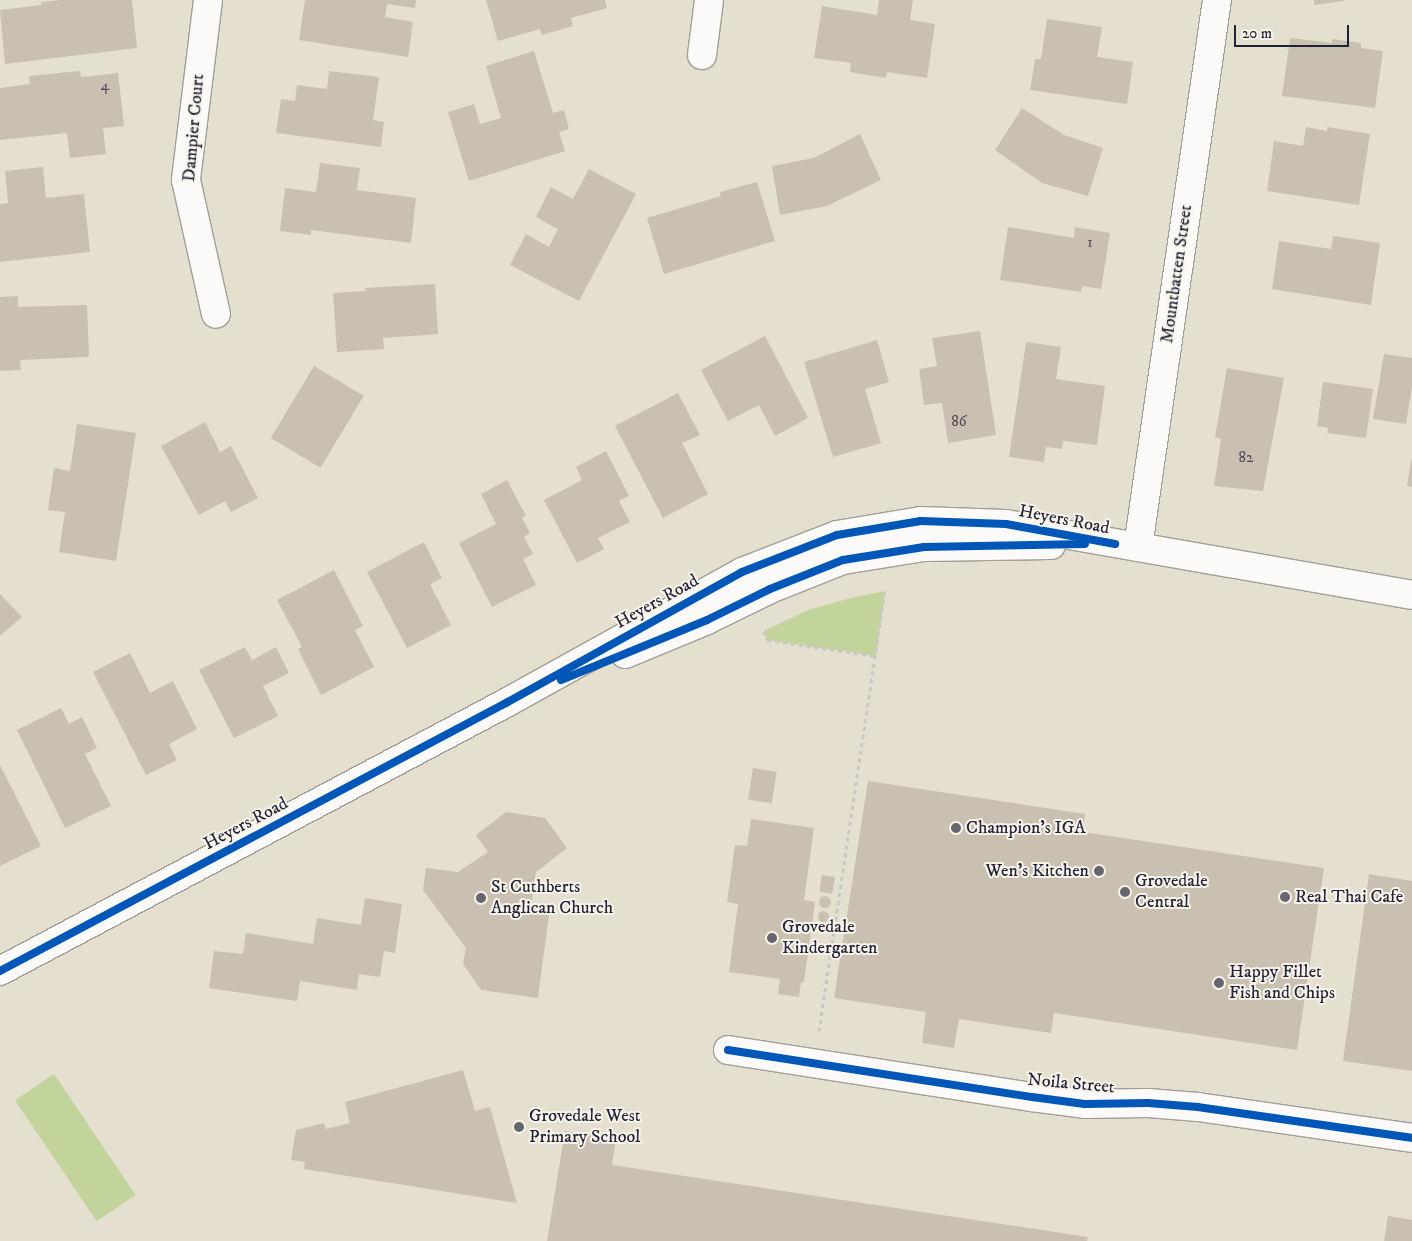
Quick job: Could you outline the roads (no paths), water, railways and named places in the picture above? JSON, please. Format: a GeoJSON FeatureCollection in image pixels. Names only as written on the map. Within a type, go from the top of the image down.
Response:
{"type":"FeatureCollection","features":[{"type":"Feature","properties":{"kind":"street","name":"Dampier Court"},"geometry":{"type":"LineString","coordinates":[[208,0],[186,180],[216,314]]}},
{"type":"Feature","properties":{"kind":"street"},"geometry":{"type":"LineString","coordinates":[[702,56],[709,0]]}},
{"type":"Feature","properties":{"kind":"street","name":"Mountbatten Street"},"geometry":{"type":"LineString","coordinates":[[1126,546],[1217,0]]}},
{"type":"Feature","properties":{"kind":"street","name":"Heyers Road"},"geometry":{"type":"LineString","coordinates":[[0,971],[506,703],[707,620],[770,589],[842,560],[924,547],[1126,546],[1412,594]]}},
{"type":"Feature","properties":{"kind":"street","name":"Noila Street"},"geometry":{"type":"LineString","coordinates":[[728,1050],[1085,1104],[1148,1103],[1198,1107],[1412,1138]]}},
{"type":"Feature","properties":{"kind":"place","name":"Champion's IGA"},"geometry":{"type":"Point","coordinates":[956,828]}},
{"type":"Feature","properties":{"kind":"place","name":"Wen's Kitchen"},"geometry":{"type":"Point","coordinates":[1099,871]}},
{"type":"Feature","properties":{"kind":"place","name":"Grovedale Central"},"geometry":{"type":"Point","coordinates":[1125,892]}},
{"type":"Feature","properties":{"kind":"place","name":"Real Thai Cafe"},"geometry":{"type":"Point","coordinates":[1285,897]}},
{"type":"Feature","properties":{"kind":"place","name":"St Cuthberts Anglican Church"},"geometry":{"type":"Point","coordinates":[481,898]}},
{"type":"Feature","properties":{"kind":"place","name":"Grovedale Kindergarten"},"geometry":{"type":"Point","coordinates":[772,938]}},
{"type":"Feature","properties":{"kind":"place","name":"Happy Fillet Fish and Chips"},"geometry":{"type":"Point","coordinates":[1219,983]}},
{"type":"Feature","properties":{"kind":"place","name":"Grovedale West Primary School"},"geometry":{"type":"Point","coordinates":[519,1127]}}]}
